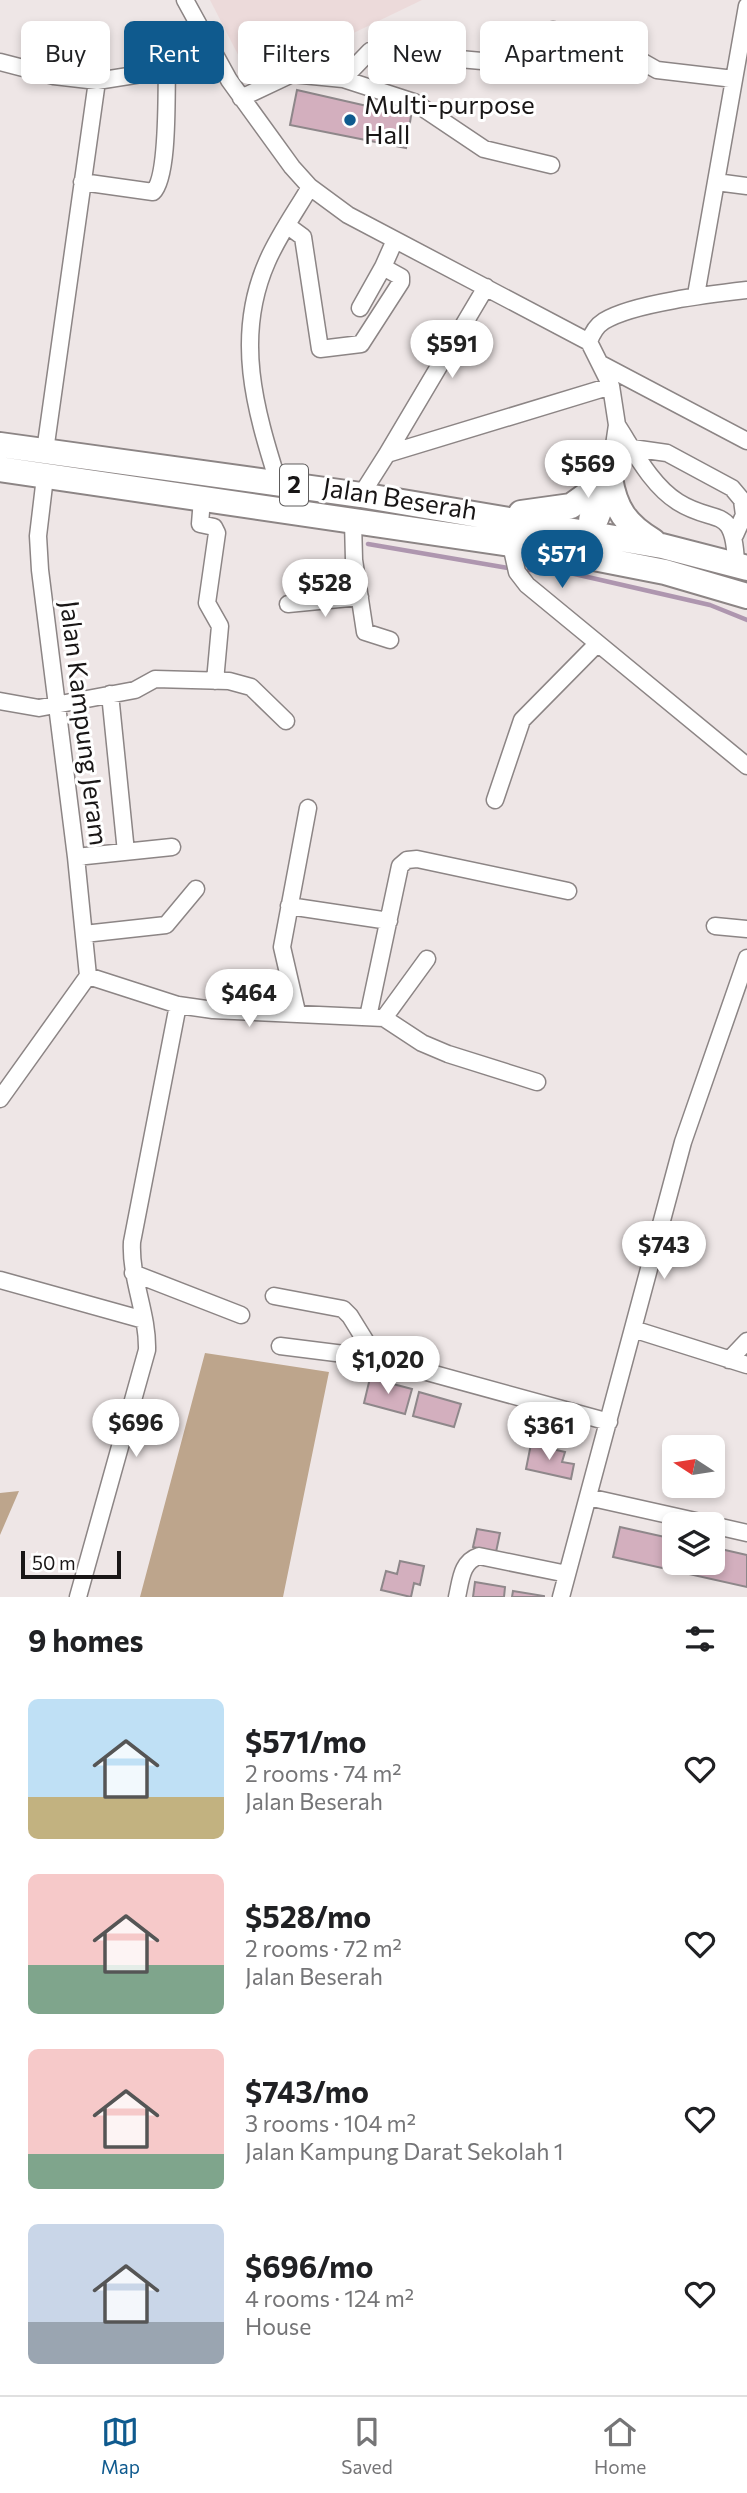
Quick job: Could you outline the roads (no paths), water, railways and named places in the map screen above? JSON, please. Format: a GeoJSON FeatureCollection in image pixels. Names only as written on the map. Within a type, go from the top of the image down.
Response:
{"type":"FeatureCollection","features":[{"type":"Feature","properties":{"kind":"highway","name":"Jalan Beserah"},"geometry":{"type":"LineString","coordinates":[[0,445],[361,495],[662,546],[742,566]]}},
{"type":"Feature","properties":{"kind":"highway","name":"Jalan Beserah"},"geometry":{"type":"LineString","coordinates":[[0,470],[558,551],[664,572],[747,596]]}},
{"type":"Feature","properties":{"kind":"highway"},"geometry":{"type":"LineString","coordinates":[[482,516],[553,511],[571,506],[610,478],[614,502],[620,513],[641,534],[662,546]]}},
{"type":"Feature","properties":{"kind":"highway"},"geometry":{"type":"LineString","coordinates":[[558,551],[587,533],[603,560]]}},
{"type":"Feature","properties":{"kind":"street"},"geometry":{"type":"LineString","coordinates":[[185,0],[196,21]]}},
{"type":"Feature","properties":{"kind":"street"},"geometry":{"type":"LineString","coordinates":[[696,295],[739,74],[747,6]]}},
{"type":"Feature","properties":{"kind":"street"},"geometry":{"type":"LineString","coordinates":[[354,67],[370,51],[493,62],[543,30],[611,44],[657,70],[739,74]]}},
{"type":"Feature","properties":{"kind":"street"},"geometry":{"type":"LineString","coordinates":[[0,62],[21,67]]}},
{"type":"Feature","properties":{"kind":"street"},"geometry":{"type":"LineString","coordinates":[[224,72],[292,167],[310,187],[348,215],[589,342],[611,386],[617,425],[610,478],[600,520],[587,533]]}},
{"type":"Feature","properties":{"kind":"street"},"geometry":{"type":"LineString","coordinates":[[354,83],[414,102],[484,149],[551,165]]}},
{"type":"Feature","properties":{"kind":"street"},"geometry":{"type":"LineString","coordinates":[[45,452],[97,84]]}},
{"type":"Feature","properties":{"kind":"street"},"geometry":{"type":"LineString","coordinates":[[82,182],[153,192],[158,188],[163,160],[166,84]]}},
{"type":"Feature","properties":{"kind":"street"},"geometry":{"type":"LineString","coordinates":[[241,98],[271,84]]}},
{"type":"Feature","properties":{"kind":"street"},"geometry":{"type":"LineString","coordinates":[[716,182],[747,186]]}},
{"type":"Feature","properties":{"kind":"street"},"geometry":{"type":"LineString","coordinates":[[278,482],[256,412],[250,366],[250,340],[257,287],[268,259],[310,187]]}},
{"type":"Feature","properties":{"kind":"street"},"geometry":{"type":"LineString","coordinates":[[288,226],[303,237],[320,349],[361,344],[401,282],[401,277],[383,267]]}},
{"type":"Feature","properties":{"kind":"street"},"geometry":{"type":"LineString","coordinates":[[360,308],[396,240]]}},
{"type":"Feature","properties":{"kind":"street"},"geometry":{"type":"LineString","coordinates":[[361,495],[486,287]]}},
{"type":"Feature","properties":{"kind":"street"},"geometry":{"type":"LineString","coordinates":[[589,342],[594,330],[612,317],[696,295],[747,290]]}},
{"type":"Feature","properties":{"kind":"street"},"geometry":{"type":"LineString","coordinates":[[601,364],[747,441]]}},
{"type":"Feature","properties":{"kind":"street"},"geometry":{"type":"LineString","coordinates":[[387,454],[611,386]]}},
{"type":"Feature","properties":{"kind":"street"},"geometry":{"type":"LineString","coordinates":[[617,425],[654,481],[678,502],[723,519],[735,535],[742,566]]}},
{"type":"Feature","properties":{"kind":"street"},"geometry":{"type":"LineString","coordinates":[[632,447],[667,453],[732,488],[742,500],[744,515],[735,535]]}},
{"type":"Feature","properties":{"kind":"street","name":"Jalan Kampung Jeram"},"geometry":{"type":"LineString","coordinates":[[45,477],[38,536],[40,570],[88,976]]}},
{"type":"Feature","properties":{"kind":"street"},"geometry":{"type":"LineString","coordinates":[[202,499],[200,524],[214,527],[217,533],[207,603],[220,626],[215,681]]}},
{"type":"Feature","properties":{"kind":"street"},"geometry":{"type":"LineString","coordinates":[[353,522],[354,560],[367,635],[390,640]]}},
{"type":"Feature","properties":{"kind":"street"},"geometry":{"type":"LineString","coordinates":[[511,545],[517,572],[527,585],[747,766]]}},
{"type":"Feature","properties":{"kind":"street"},"geometry":{"type":"LineString","coordinates":[[288,604],[360,597]]}},
{"type":"Feature","properties":{"kind":"street"},"geometry":{"type":"LineString","coordinates":[[495,800],[522,720],[597,644]]}},
{"type":"Feature","properties":{"kind":"street"},"geometry":{"type":"LineString","coordinates":[[0,701],[39,708],[135,690],[155,679],[215,681],[241,683],[251,687],[286,721]]}},
{"type":"Feature","properties":{"kind":"street"},"geometry":{"type":"LineString","coordinates":[[110,694],[126,852]]}},
{"type":"Feature","properties":{"kind":"street"},"geometry":{"type":"LineString","coordinates":[[297,1012],[282,947],[308,808]]}},
{"type":"Feature","properties":{"kind":"street"},"geometry":{"type":"LineString","coordinates":[[76,857],[172,847]]}},
{"type":"Feature","properties":{"kind":"street"},"geometry":{"type":"LineString","coordinates":[[376,1017],[389,921],[400,866],[407,860],[418,859],[568,891]]}},
{"type":"Feature","properties":{"kind":"street"},"geometry":{"type":"LineString","coordinates":[[84,934],[166,925],[196,889]]}},
{"type":"Feature","properties":{"kind":"street"},"geometry":{"type":"LineString","coordinates":[[289,906],[389,921]]}},
{"type":"Feature","properties":{"kind":"street"},"geometry":{"type":"LineString","coordinates":[[715,926],[747,929]]}},
{"type":"Feature","properties":{"kind":"street"},"geometry":{"type":"LineString","coordinates":[[561,1597],[682,1142],[747,958]]}},
{"type":"Feature","properties":{"kind":"street"},"geometry":{"type":"LineString","coordinates":[[376,1017],[427,959]]}},
{"type":"Feature","properties":{"kind":"street"},"geometry":{"type":"LineString","coordinates":[[0,1099],[88,976],[178,1005],[213,1010],[376,1017],[434,1049],[537,1082]]}},
{"type":"Feature","properties":{"kind":"street"},"geometry":{"type":"LineString","coordinates":[[79,1597],[144,1366],[148,1336],[133,1273],[132,1242],[178,1005]]}},
{"type":"Feature","properties":{"kind":"street"},"geometry":{"type":"LineString","coordinates":[[133,1273],[241,1315]]}},
{"type":"Feature","properties":{"kind":"street"},"geometry":{"type":"LineString","coordinates":[[0,1280],[144,1320]]}},
{"type":"Feature","properties":{"kind":"street"},"geometry":{"type":"LineString","coordinates":[[274,1296],[342,1309],[351,1316],[376,1358]]}},
{"type":"Feature","properties":{"kind":"street"},"geometry":{"type":"LineString","coordinates":[[633,1329],[747,1366]]}},
{"type":"Feature","properties":{"kind":"street"},"geometry":{"type":"LineString","coordinates":[[729,1360],[747,1341]]}},
{"type":"Feature","properties":{"kind":"street"},"geometry":{"type":"LineString","coordinates":[[281,1346],[376,1358],[609,1422]]}},
{"type":"Feature","properties":{"kind":"street"},"geometry":{"type":"LineString","coordinates":[[588,1497],[662,1514]]}},
{"type":"Feature","properties":{"kind":"street"},"geometry":{"type":"LineString","coordinates":[[725,1528],[747,1533]]}},
{"type":"Feature","properties":{"kind":"street"},"geometry":{"type":"LineString","coordinates":[[457,1597],[465,1565],[479,1556],[567,1574]]}},
{"type":"Feature","properties":{"kind":"waterway"},"geometry":{"type":"LineString","coordinates":[[368,544],[508,568]]}},
{"type":"Feature","properties":{"kind":"waterway"},"geometry":{"type":"LineString","coordinates":[[529,570],[557,570],[710,605],[747,620]]}},
{"type":"Feature","properties":{"kind":"place","name":"Multi-purpose Hall"},"geometry":{"type":"Point","coordinates":[350,120]}}]}
